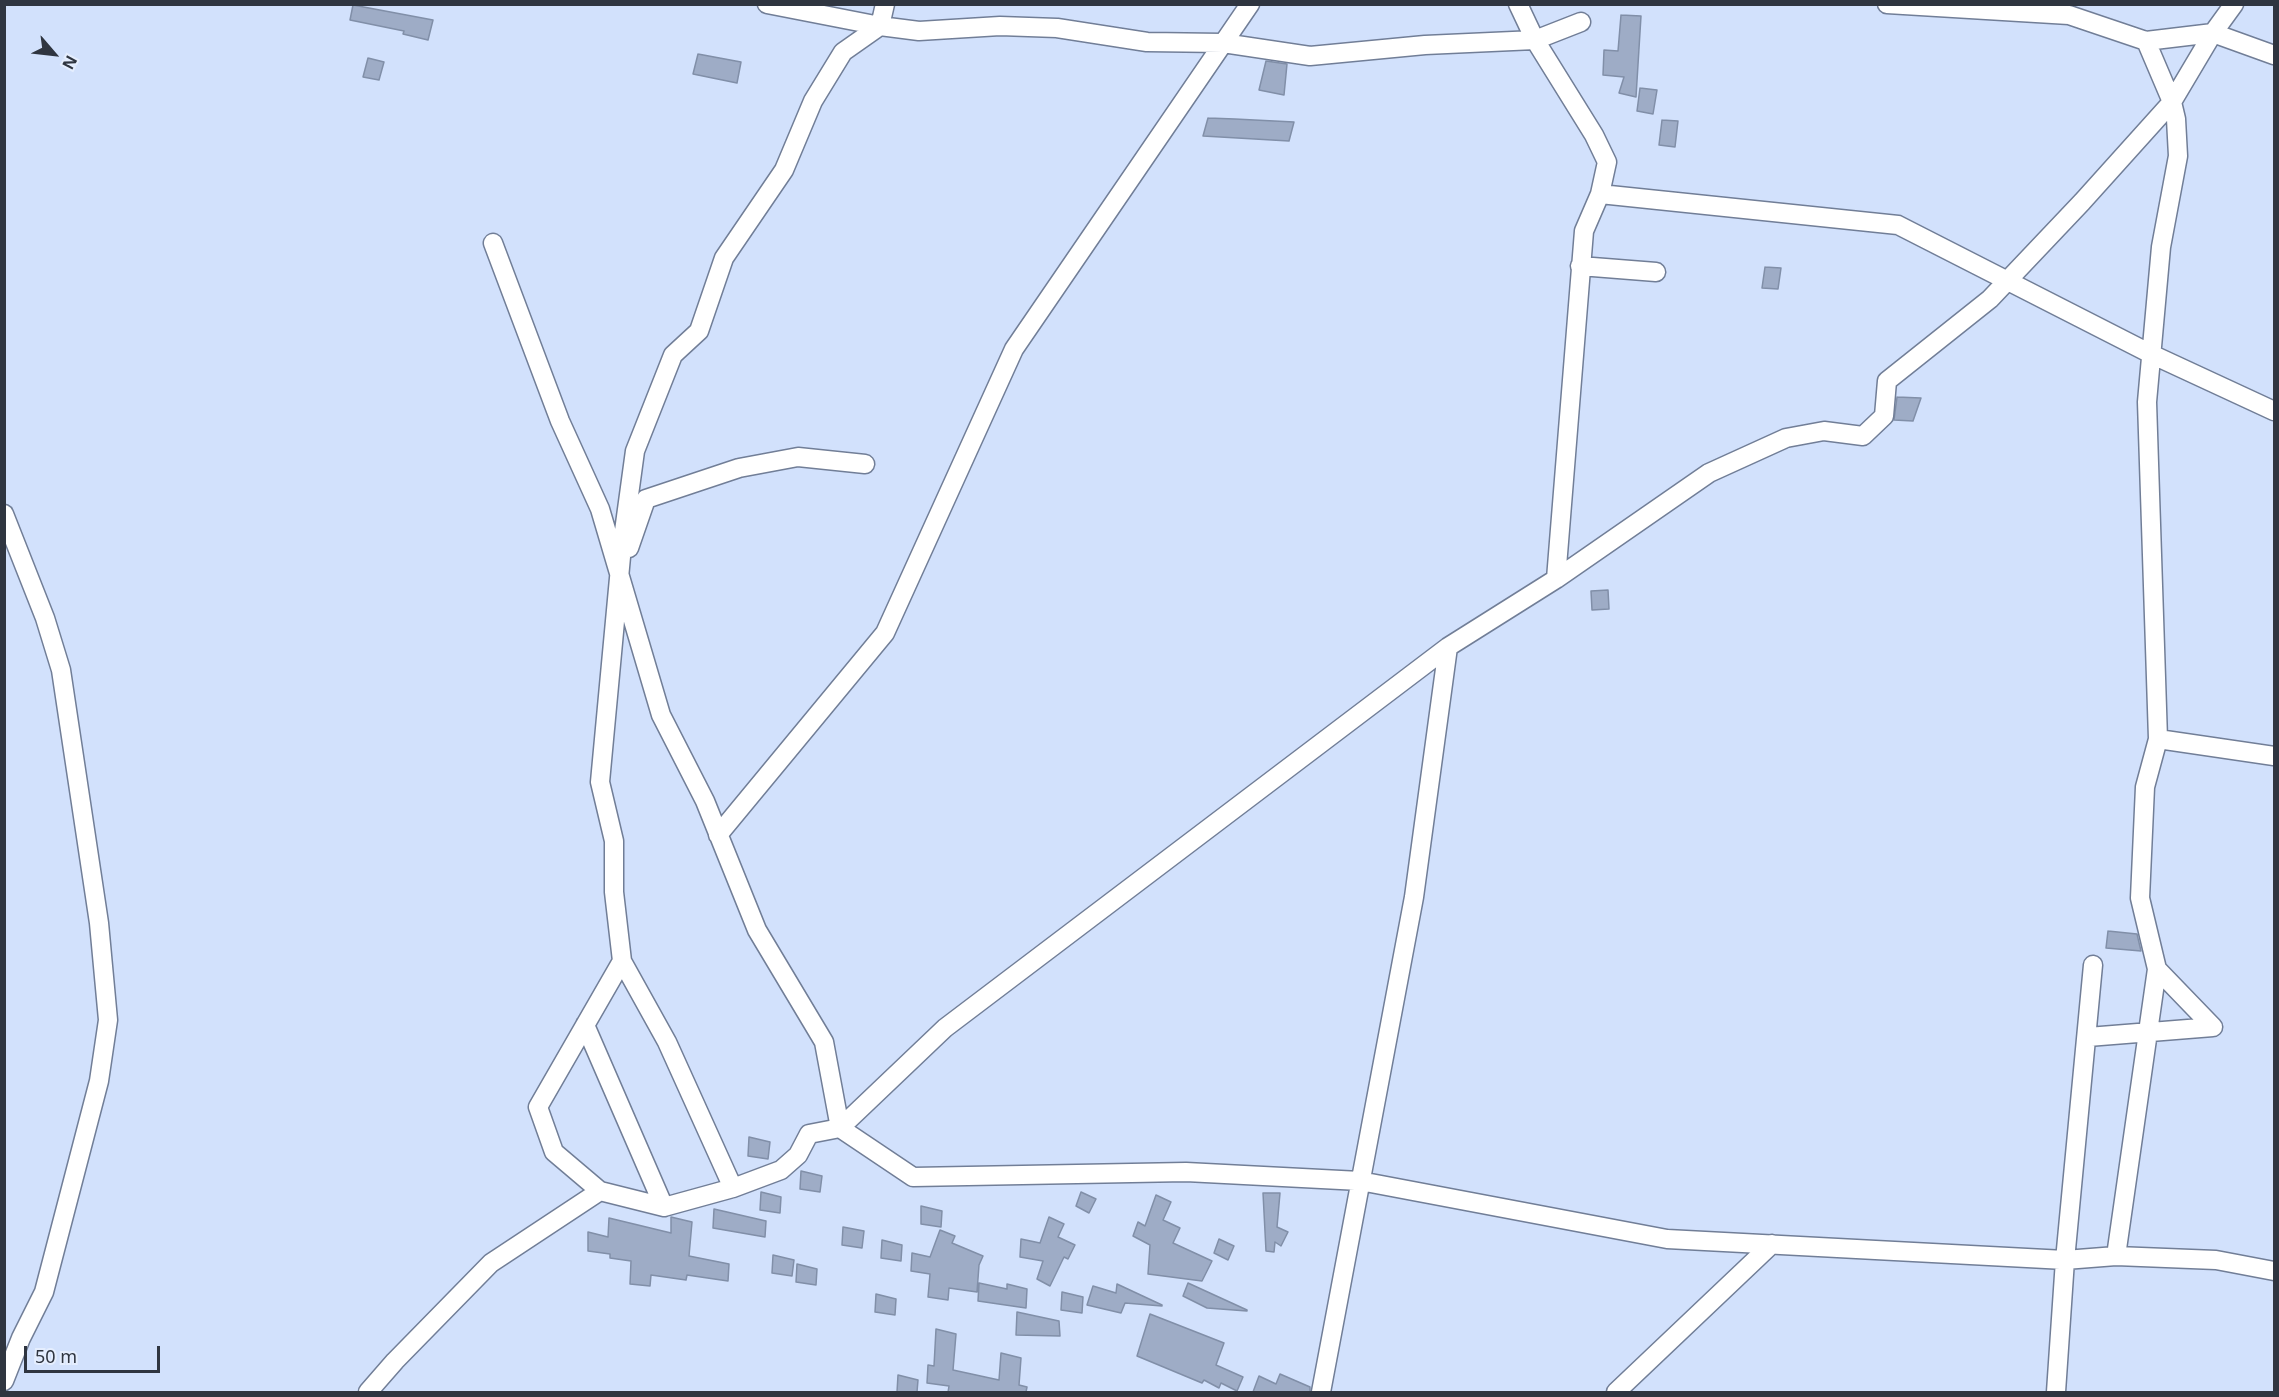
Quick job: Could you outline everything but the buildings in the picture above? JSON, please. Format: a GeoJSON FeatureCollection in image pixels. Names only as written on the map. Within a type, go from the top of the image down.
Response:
{"type":"FeatureCollection","features":[{"type":"Feature","properties":{"kind":"street"},"geometry":{"type":"LineString","coordinates":[[767,4],[880,26],[919,31],[1000,26],[1057,28],[1147,42],[1223,43],[1310,56],[1425,45],[1534,40],[1581,22]]}},
{"type":"Feature","properties":{"kind":"street"},"geometry":{"type":"LineString","coordinates":[[734,1188],[667,1042],[622,961],[614,892],[614,841],[600,782],[634,451],[673,355],[699,331],[724,258],[784,170],[813,101],[843,52],[880,26],[885,4]]}},
{"type":"Feature","properties":{"kind":"street"},"geometry":{"type":"LineString","coordinates":[[718,835],[885,633],[1014,349],[1250,4]]}},
{"type":"Feature","properties":{"kind":"street"},"geometry":{"type":"LineString","coordinates":[[1518,4],[1534,40],[1594,135],[1607,162],[1600,194],[1584,231],[1556,579]]}},
{"type":"Feature","properties":{"kind":"street"},"geometry":{"type":"LineString","coordinates":[[1887,4],[2069,15],[2146,41],[2213,33],[2274,55]]}},
{"type":"Feature","properties":{"kind":"street"},"geometry":{"type":"LineString","coordinates":[[622,961],[538,1107],[554,1152],[600,1191],[664,1207],[734,1188],[780,1170],[798,1155],[809,1134],[840,1128],[945,1028],[1448,647],[1556,579],[1709,473],[1786,438],[1824,431],[1863,436],[1884,416],[1887,381],[1990,299],[2172,102],[2213,33],[2234,4]]}},
{"type":"Feature","properties":{"kind":"street"},"geometry":{"type":"LineString","coordinates":[[2116,1256],[2157,969],[2140,898],[2145,786],[2158,739],[2147,402],[2161,247],[2178,156],[2176,119],[2172,102],[2146,41]]}},
{"type":"Feature","properties":{"kind":"street"},"geometry":{"type":"LineString","coordinates":[[1600,194],[1898,225],[2151,354],[2274,411]]}},
{"type":"Feature","properties":{"kind":"street"},"geometry":{"type":"LineString","coordinates":[[493,243],[560,421],[600,509],[661,715],[705,801],[757,930],[824,1042],[840,1128],[912,1177],[1186,1172],[1360,1181],[1667,1239],[2065,1260],[2116,1256],[2216,1260],[2274,1271]]}},
{"type":"Feature","properties":{"kind":"street"},"geometry":{"type":"LineString","coordinates":[[1580,266],[1656,272]]}},
{"type":"Feature","properties":{"kind":"street"},"geometry":{"type":"LineString","coordinates":[[620,575],[646,499],[739,468],[798,457],[865,464]]}},
{"type":"Feature","properties":{"kind":"street"},"geometry":{"type":"LineString","coordinates":[[4,514],[45,618],[61,670],[99,923],[108,1020],[99,1081],[44,1292],[21,1338],[4,1381]]}},
{"type":"Feature","properties":{"kind":"street"},"geometry":{"type":"LineString","coordinates":[[1321,1392],[1414,897],[1448,647]]}},
{"type":"Feature","properties":{"kind":"street"},"geometry":{"type":"LineString","coordinates":[[2158,739],[2274,756]]}},
{"type":"Feature","properties":{"kind":"street"},"geometry":{"type":"LineString","coordinates":[[2056,1392],[2065,1260],[2088,1037],[2093,965]]}},
{"type":"Feature","properties":{"kind":"street"},"geometry":{"type":"LineString","coordinates":[[2088,1037],[2213,1027],[2157,969]]}},
{"type":"Feature","properties":{"kind":"street"},"geometry":{"type":"LineString","coordinates":[[585,1025],[664,1207]]}},
{"type":"Feature","properties":{"kind":"street"},"geometry":{"type":"LineString","coordinates":[[368,1392],[395,1361],[491,1263],[600,1191]]}},
{"type":"Feature","properties":{"kind":"street"},"geometry":{"type":"LineString","coordinates":[[1616,1392],[1772,1244]]}}]}
